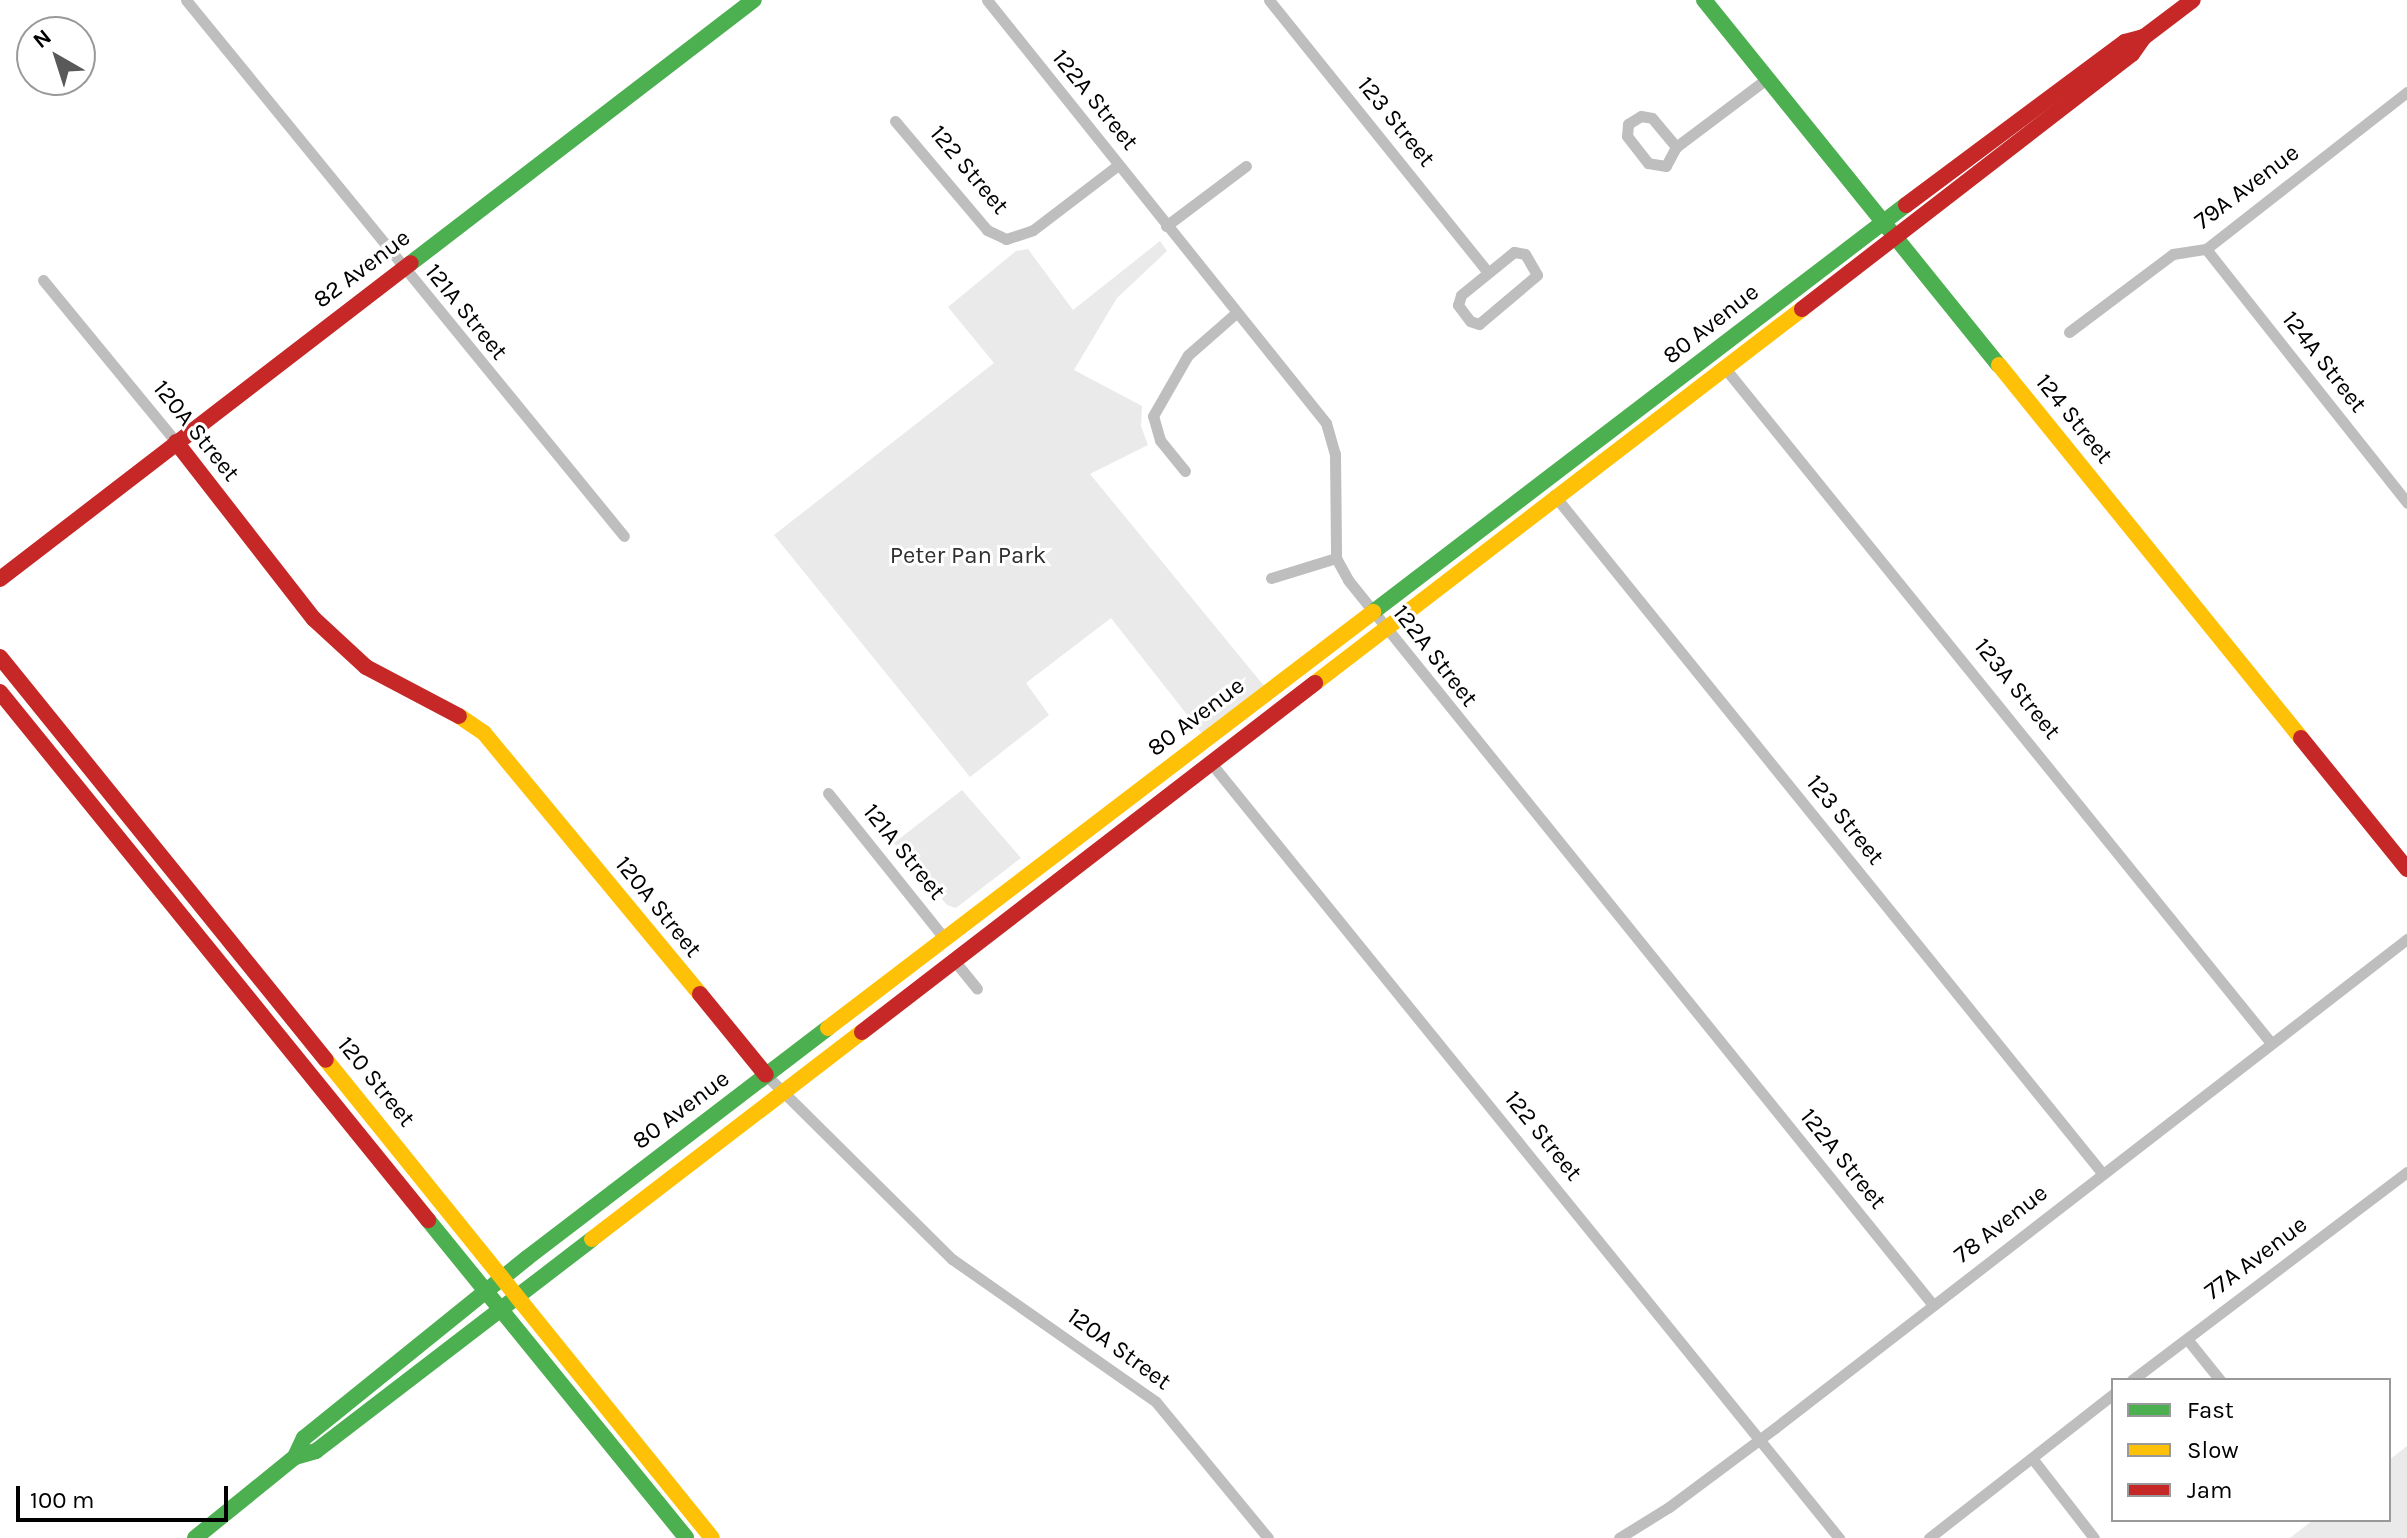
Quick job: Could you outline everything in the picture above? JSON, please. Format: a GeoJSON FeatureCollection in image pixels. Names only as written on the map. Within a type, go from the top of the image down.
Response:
{"type":"FeatureCollection","features":[{"type":"Feature","properties":{"kind":"main road","name":"82 Avenue"},"geometry":{"type":"LineString","coordinates":[[0,579],[754,0]]}},
{"type":"Feature","properties":{"kind":"main road","name":"124 Street"},"geometry":{"type":"LineString","coordinates":[[1704,0],[1886,221],[2407,869]]}},
{"type":"Feature","properties":{"kind":"main road","name":"80 Avenue"},"geometry":{"type":"LineString","coordinates":[[195,1538],[295,1457],[316,1451],[1211,763],[1383,626],[1897,236],[2132,54],[2144,37],[2193,0]]}},
{"type":"Feature","properties":{"kind":"main road","name":"80 Avenue"},"geometry":{"type":"LineString","coordinates":[[295,1457],[304,1438],[486,1289],[1886,221],[2125,42],[2144,37]]}},
{"type":"Feature","properties":{"kind":"main road"},"geometry":{"type":"LineString","coordinates":[[1724,367],[1731,349],[1754,330],[1761,316]]}},
{"type":"Feature","properties":{"kind":"main road","name":"120A Street"},"geometry":{"type":"LineString","coordinates":[[176,442],[314,619],[366,667],[438,702],[484,733],[766,1075]]}},
{"type":"Feature","properties":{"kind":"main road"},"geometry":{"type":"LineString","coordinates":[[1554,495],[1559,479],[1584,460],[1588,448]]}},
{"type":"Feature","properties":{"kind":"main road","name":"120 Street"},"geometry":{"type":"LineString","coordinates":[[0,657],[518,1294],[712,1538]]}},
{"type":"Feature","properties":{"kind":"main road","name":"120 Street"},"geometry":{"type":"LineString","coordinates":[[0,692],[686,1538]]}},
{"type":"Feature","properties":{"kind":"main road"},"geometry":{"type":"LineString","coordinates":[[953,959],[962,938],[1049,870],[1062,850]]}},
{"type":"Feature","properties":{"kind":"main road"},"geometry":{"type":"LineString","coordinates":[[168,898],[183,902],[200,920],[213,918]]}},
{"type":"Feature","properties":{"kind":"main road"},"geometry":{"type":"LineString","coordinates":[[896,1003],[899,986],[942,952],[945,939]]}},
{"type":"Feature","properties":{"kind":"main road"},"geometry":{"type":"LineString","coordinates":[[211,951],[224,950],[256,971]]}},
{"type":"Feature","properties":{"kind":"street","name":"121A Street"},"geometry":{"type":"LineString","coordinates":[[186,0],[624,536]]}},
{"type":"Feature","properties":{"kind":"street","name":"122A Street"},"geometry":{"type":"LineString","coordinates":[[987,0],[1331,433],[1336,558],[1383,626],[1933,1305]]}},
{"type":"Feature","properties":{"kind":"street","name":"123 Street"},"geometry":{"type":"LineString","coordinates":[[1269,0],[1488,272]]}},
{"type":"Feature","properties":{"kind":"street"},"geometry":{"type":"LineString","coordinates":[[1676,147],[1652,118],[1641,116],[1628,124],[1630,141],[1653,166],[1672,161],[1676,147],[1768,78]]}},
{"type":"Feature","properties":{"kind":"street","name":"79A Avenue"},"geometry":{"type":"LineString","coordinates":[[2069,332],[2173,254],[2206,249],[2407,92]]}},
{"type":"Feature","properties":{"kind":"street","name":"122 Street"},"geometry":{"type":"LineString","coordinates":[[895,121],[987,230],[1012,240],[1033,230],[1118,165]]}},
{"type":"Feature","properties":{"kind":"street"},"geometry":{"type":"LineString","coordinates":[[1166,226],[1246,166]]}},
{"type":"Feature","properties":{"kind":"street","name":"124A Street"},"geometry":{"type":"LineString","coordinates":[[2206,249],[2407,503]]}},
{"type":"Feature","properties":{"kind":"street"},"geometry":{"type":"LineString","coordinates":[[1514,252],[1525,254],[1537,275],[1479,324],[1458,305],[1461,295],[1488,272],[1514,252]]}},
{"type":"Feature","properties":{"kind":"street","name":"120A Street"},"geometry":{"type":"LineString","coordinates":[[43,280],[176,442]]}},
{"type":"Feature","properties":{"kind":"street"},"geometry":{"type":"LineString","coordinates":[[1185,471],[1160,440],[1153,416],[1188,355],[1236,313]]}},
{"type":"Feature","properties":{"kind":"street","name":"123A Street"},"geometry":{"type":"LineString","coordinates":[[1724,367],[2271,1043]]}},
{"type":"Feature","properties":{"kind":"street","name":"123 Street"},"geometry":{"type":"LineString","coordinates":[[1554,495],[2102,1173]]}},
{"type":"Feature","properties":{"kind":"street"},"geometry":{"type":"LineString","coordinates":[[1271,578],[1336,558]]}},
{"type":"Feature","properties":{"kind":"street","name":"122 Street"},"geometry":{"type":"LineString","coordinates":[[1211,763],[1839,1538]]}},
{"type":"Feature","properties":{"kind":"street","name":"121A Street"},"geometry":{"type":"LineString","coordinates":[[828,793],[945,939]]}},
{"type":"Feature","properties":{"kind":"street","name":"78 Avenue"},"geometry":{"type":"LineString","coordinates":[[1619,1538],[1658,1516],[1760,1439],[2407,939]]}},
{"type":"Feature","properties":{"kind":"street"},"geometry":{"type":"LineString","coordinates":[[953,959],[977,989]]}},
{"type":"Feature","properties":{"kind":"street","name":"120A Street"},"geometry":{"type":"LineString","coordinates":[[766,1075],[952,1259],[1156,1402],[1268,1538]]}},
{"type":"Feature","properties":{"kind":"street","name":"77A Avenue"},"geometry":{"type":"LineString","coordinates":[[2135,1378],[2407,1172]]}},
{"type":"Feature","properties":{"kind":"street"},"geometry":{"type":"LineString","coordinates":[[2187,1339],[2218,1378]]}},
{"type":"Feature","properties":{"kind":"street"},"geometry":{"type":"LineString","coordinates":[[1929,1538],[2111,1396]]}},
{"type":"Feature","properties":{"kind":"street"},"geometry":{"type":"LineString","coordinates":[[2032,1458],[2094,1538]]}},
{"type":"Feature","properties":{"kind":"green space","name":"Peter Pan Park"},"geometry":{"type":"Polygon","coordinates":[[[1160,241],[1167,251],[1117,298],[1074,370],[1142,406],[1141,426],[1148,445],[1090,474],[1265,687],[1203,735],[1111,618],[1026,683],[1049,715],[970,777],[774,535],[994,363],[948,307],[1016,251],[1028,249],[1073,310],[1160,241]]]}},
{"type":"Feature","properties":{"kind":"green space"},"geometry":{"type":"Polygon","coordinates":[[[962,790],[1021,858],[956,908],[947,905],[894,843],[962,790]]]}},
{"type":"Feature","properties":{"kind":"green space"},"geometry":{"type":"Polygon","coordinates":[[[2407,1446],[2407,1538],[2290,1538],[2310,1522],[2391,1522],[2391,1458],[2407,1446]]]}},
{"type":"Feature","properties":{"kind":"traffic: fast"},"geometry":{"type":"LineString","coordinates":[[411,263],[754,0]]}},
{"type":"Feature","properties":{"kind":"traffic: fast"},"geometry":{"type":"LineString","coordinates":[[1704,0],[1999,365]]}},
{"type":"Feature","properties":{"kind":"traffic: fast"},"geometry":{"type":"LineString","coordinates":[[1373,612],[1906,205]]}},
{"type":"Feature","properties":{"kind":"traffic: fast"},"geometry":{"type":"LineString","coordinates":[[295,1457],[304,1438],[527,1258],[828,1028]]}},
{"type":"Feature","properties":{"kind":"traffic: fast"},"geometry":{"type":"LineString","coordinates":[[428,1220],[686,1538]]}},
{"type":"Feature","properties":{"kind":"traffic: fast"},"geometry":{"type":"LineString","coordinates":[[195,1538],[295,1457],[316,1451],[592,1239]]}},
{"type":"Feature","properties":{"kind":"traffic: slow"},"geometry":{"type":"LineString","coordinates":[[1315,683],[1802,309]]}},
{"type":"Feature","properties":{"kind":"traffic: slow"},"geometry":{"type":"LineString","coordinates":[[1999,365],[2301,738]]}},
{"type":"Feature","properties":{"kind":"traffic: slow"},"geometry":{"type":"LineString","coordinates":[[828,1028],[1373,612]]}},
{"type":"Feature","properties":{"kind":"traffic: slow"},"geometry":{"type":"LineString","coordinates":[[459,716],[484,733],[700,994]]}},
{"type":"Feature","properties":{"kind":"traffic: slow"},"geometry":{"type":"LineString","coordinates":[[592,1239],[862,1032]]}},
{"type":"Feature","properties":{"kind":"traffic: slow"},"geometry":{"type":"LineString","coordinates":[[326,1060],[712,1538]]}},
{"type":"Feature","properties":{"kind":"traffic: jam"},"geometry":{"type":"LineString","coordinates":[[1906,205],[2125,42],[2144,37],[2193,0]]}},
{"type":"Feature","properties":{"kind":"traffic: jam"},"geometry":{"type":"LineString","coordinates":[[1802,309],[2132,54],[2144,37]]}},
{"type":"Feature","properties":{"kind":"traffic: jam"},"geometry":{"type":"LineString","coordinates":[[0,579],[411,263]]}},
{"type":"Feature","properties":{"kind":"traffic: jam"},"geometry":{"type":"LineString","coordinates":[[176,442],[314,619],[366,667],[459,716]]}},
{"type":"Feature","properties":{"kind":"traffic: jam"},"geometry":{"type":"LineString","coordinates":[[0,657],[326,1060]]}},
{"type":"Feature","properties":{"kind":"traffic: jam"},"geometry":{"type":"LineString","coordinates":[[862,1032],[1315,683]]}},
{"type":"Feature","properties":{"kind":"traffic: jam"},"geometry":{"type":"LineString","coordinates":[[0,692],[428,1220]]}},
{"type":"Feature","properties":{"kind":"traffic: jam"},"geometry":{"type":"LineString","coordinates":[[2301,738],[2407,869]]}},
{"type":"Feature","properties":{"kind":"traffic: jam"},"geometry":{"type":"LineString","coordinates":[[700,994],[766,1075]]}}]}
